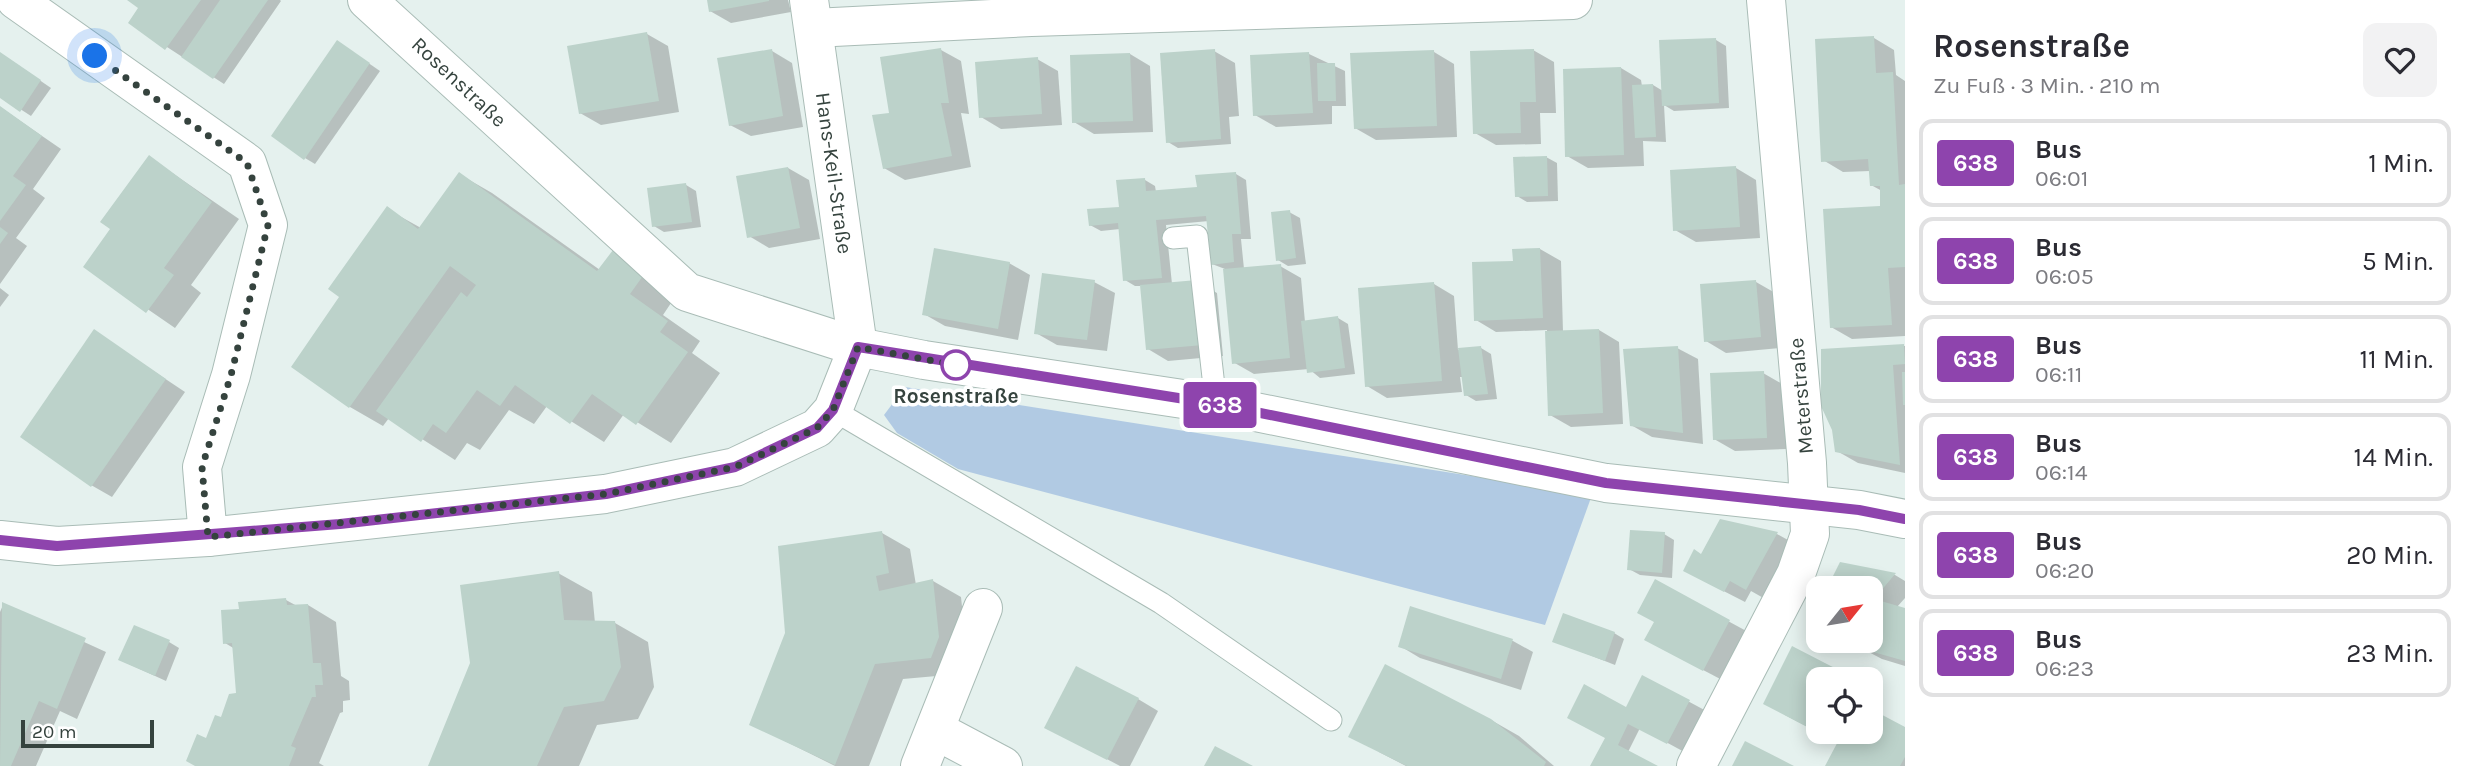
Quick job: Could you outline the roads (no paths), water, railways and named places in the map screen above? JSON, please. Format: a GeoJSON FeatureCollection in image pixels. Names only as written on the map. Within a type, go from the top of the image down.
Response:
{"type":"FeatureCollection","features":[{"type":"Feature","properties":{"kind":"street"},"geometry":{"type":"LineString","coordinates":[[16,0],[247,163],[268,225],[231,375],[202,467],[208,537]]}},
{"type":"Feature","properties":{"kind":"street","name":"Rosenstraße"},"geometry":{"type":"LineString","coordinates":[[367,0],[687,292],[858,347],[1216,404],[1606,483],[1859,510],[1905,519]]}},
{"type":"Feature","properties":{"kind":"street"},"geometry":{"type":"LineString","coordinates":[[811,14],[1031,17],[1573,0]]}},
{"type":"Feature","properties":{"kind":"street","name":"Meterstraße"},"geometry":{"type":"LineString","coordinates":[[1696,766],[1796,574],[1810,534],[1766,0]]}},
{"type":"Feature","properties":{"kind":"street","name":"Hans-Keil-Straße"},"geometry":{"type":"LineString","coordinates":[[811,14],[858,347]]}},
{"type":"Feature","properties":{"kind":"street"},"geometry":{"type":"LineString","coordinates":[[0,540],[57,546],[208,537],[606,494],[735,467],[817,428],[833,410],[858,347]]}},
{"type":"Feature","properties":{"kind":"street"},"geometry":{"type":"LineString","coordinates":[[920,766],[937,731],[984,608]]}},
{"type":"Feature","properties":{"kind":"street"},"geometry":{"type":"LineString","coordinates":[[937,731],[1003,766]]}},
{"type":"Feature","properties":{"kind":"lane"},"geometry":{"type":"LineString","coordinates":[[1173,238],[1197,236],[1216,404]]}},
{"type":"Feature","properties":{"kind":"lane"},"geometry":{"type":"LineString","coordinates":[[833,410],[1161,603],[1331,720]]}},
{"type":"Feature","properties":{"kind":"place","name":"Rosenstraße"},"geometry":{"type":"Point","coordinates":[956,365]}}]}
